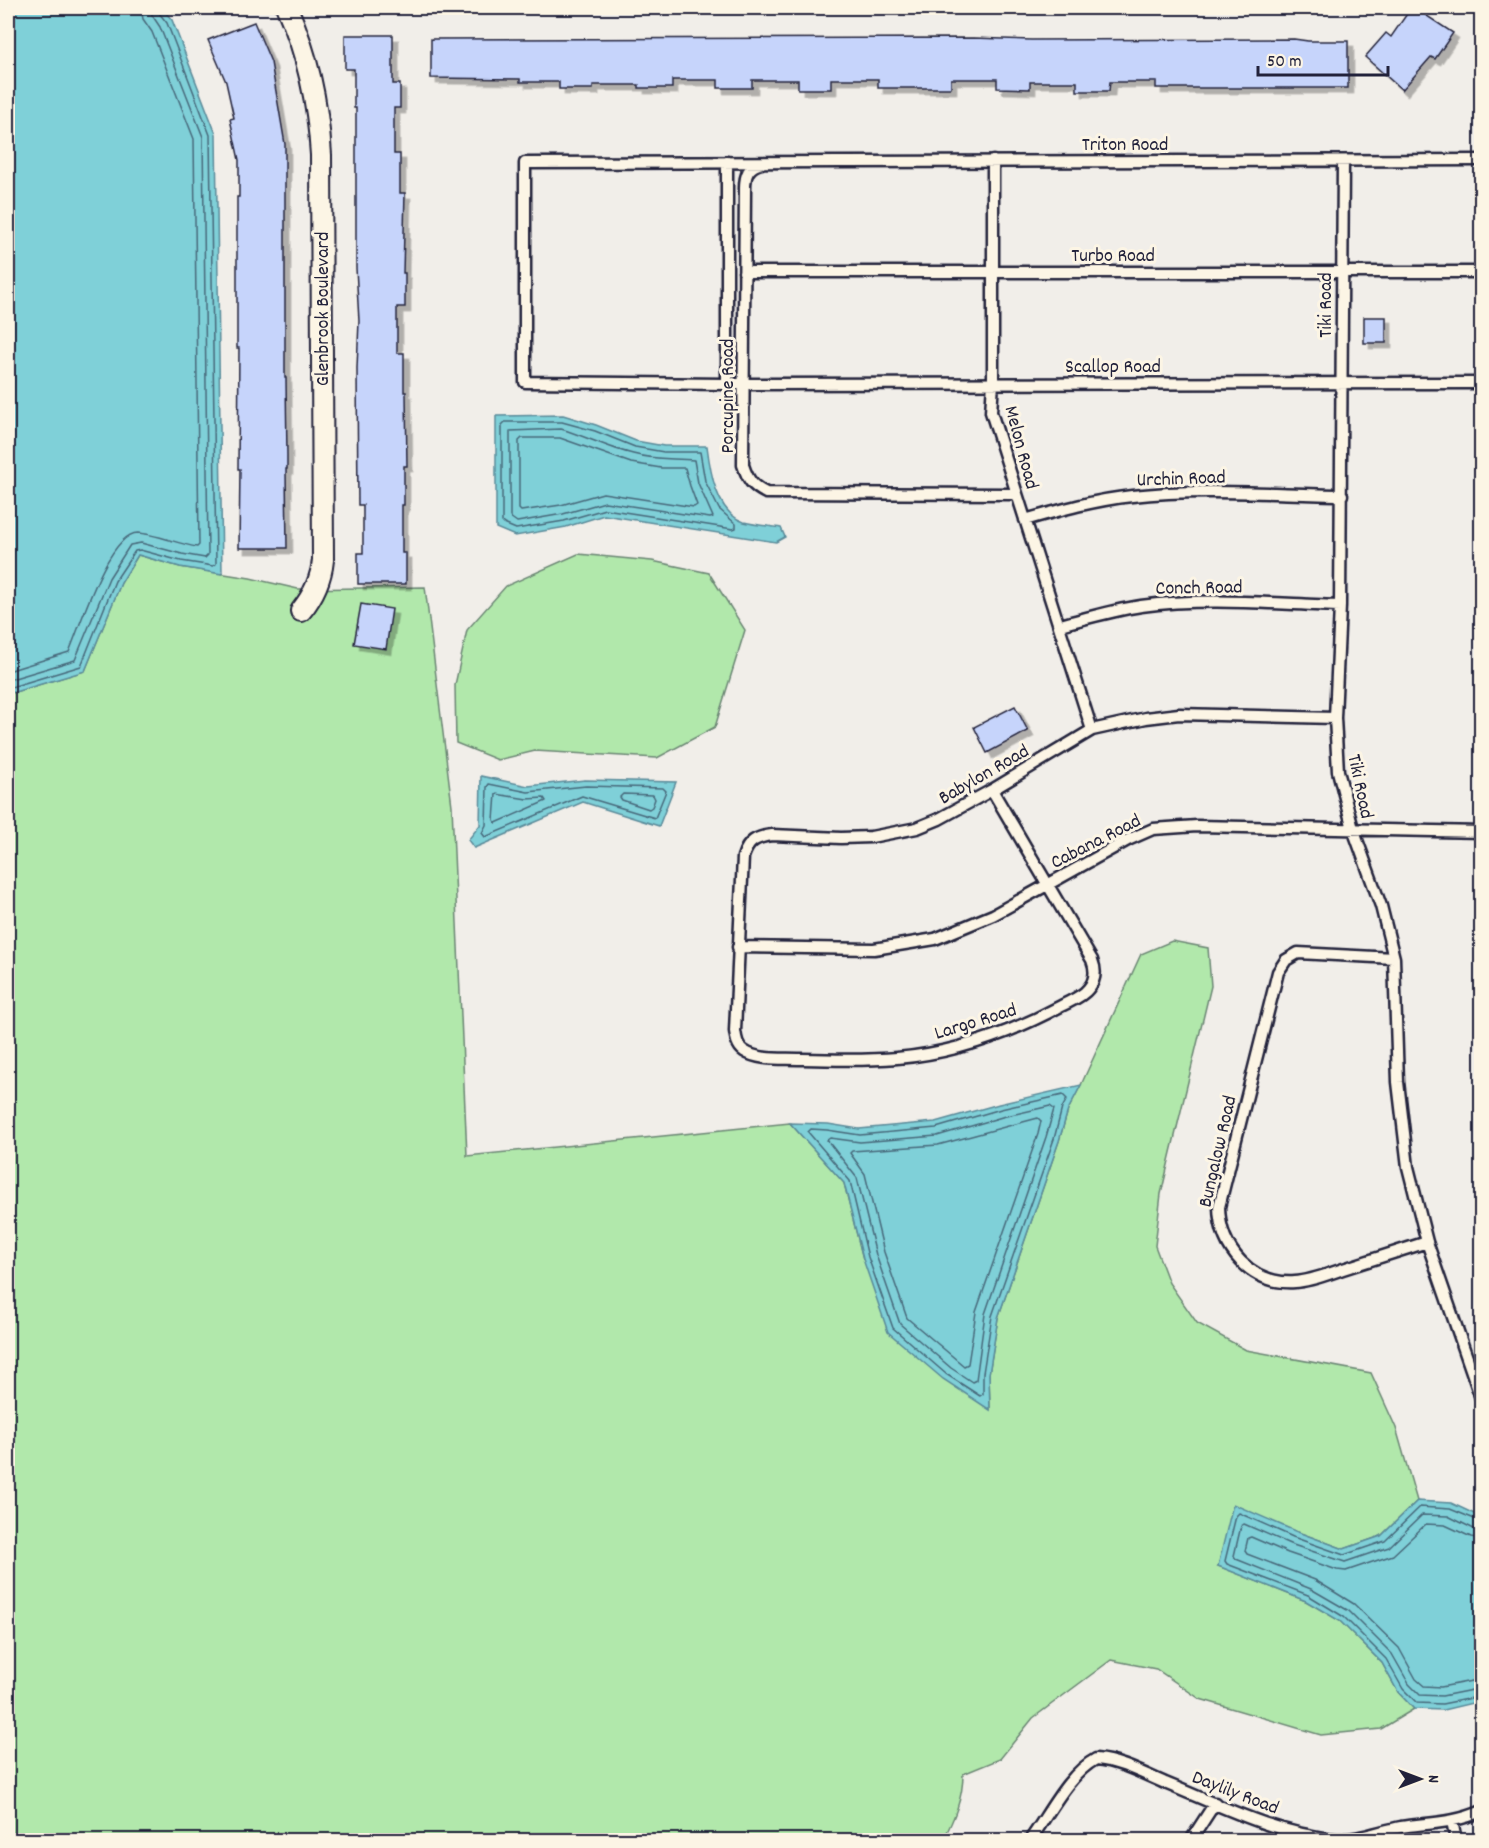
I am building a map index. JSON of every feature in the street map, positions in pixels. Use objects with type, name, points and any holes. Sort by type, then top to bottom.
[{"type":"street","name":"Glenbrook Boulevard","points":[[287,8],[305,54],[310,74],[321,155],[323,560],[318,582],[308,602],[301,610]]},
{"type":"lane","name":"Triton Road","points":[[727,162],[1482,160]]},
{"type":"lane","name":"Porcupine Road","points":[[769,161],[756,164],[749,169],[745,177],[743,465],[748,480],[756,488],[766,493],[1016,494]]},
{"type":"lane","name":"Melon Road","points":[[993,161],[994,272],[991,412],[1092,730]]},
{"type":"lane","name":"Tiki Road","points":[[1343,161],[1342,495],[1335,718],[1338,771],[1353,829],[1381,906],[1394,958],[1397,997],[1396,1049],[1401,1121],[1408,1167],[1427,1242],[1482,1401]]},
{"type":"lane","name":"Scallop Road","points":[[727,162],[525,163],[525,382],[1482,383]]},
{"type":"lane","points":[[727,162],[727,384]]},
{"type":"lane","name":"Turbo Road","points":[[744,272],[1482,272]]},
{"type":"lane","name":"Urchin Road","points":[[1025,520],[1078,505],[1172,492],[1342,495]]},
{"type":"lane","name":"Conch Road","points":[[1060,625],[1110,612],[1163,604],[1340,606]]},
{"type":"lane","name":"Babylon Road","points":[[738,947],[743,858],[746,847],[761,836],[871,837],[917,828],[939,819],[992,790],[1092,730],[1146,718],[1179,714],[1335,718]]},
{"type":"lane","name":"Largo Road","points":[[738,947],[736,1040],[741,1049],[751,1055],[761,1057],[858,1061],[938,1052],[993,1037],[1040,1018],[1084,994],[1094,979],[1095,968],[1092,960],[992,790]]},
{"type":"lane","name":"Cabana Road","points":[[738,947],[874,949],[926,941],[966,928],[993,915],[1128,840],[1153,829],[1197,826],[1482,832]]},
{"type":"lane","name":"Bungalow Road","points":[[1394,958],[1298,953],[1286,960],[1278,972],[1219,1208],[1219,1221],[1230,1249],[1241,1263],[1269,1279],[1285,1282],[1308,1280],[1427,1242]]},
{"type":"lane","name":"Daylily Road","points":[[1030,1840],[1075,1775],[1085,1765],[1096,1759],[1121,1764],[1287,1830],[1333,1839],[1351,1840],[1381,1831],[1452,1821],[1482,1811]]},
{"type":"lane","points":[[1191,1840],[1215,1803]]},
{"type":"lane","points":[[1452,1821],[1456,1840]]},
{"type":"green space","points":[[578,554],[652,561],[709,573],[745,630],[715,727],[657,758],[535,751],[498,760],[456,743],[455,685],[467,630],[506,586]]},
{"type":"green space","points":[[138,555],[180,567],[250,578],[298,589],[425,587],[452,806],[467,1156],[790,1123],[844,1183],[863,1259],[990,1409],[989,1374],[998,1318],[1068,1110],[1141,954],[1172,941],[1208,948],[1211,986],[1161,1194],[1155,1246],[1169,1283],[1197,1323],[1246,1350],[1371,1373],[1396,1428],[1417,1501],[1381,1536],[1344,1549],[1295,1531],[1218,1566],[1306,1601],[1340,1621],[1382,1663],[1398,1692],[1414,1709],[1381,1729],[1321,1735],[1200,1699],[1156,1669],[1111,1660],[1033,1718],[1000,1759],[963,1774],[957,1808],[943,1840],[8,1840],[8,694],[85,671],[121,583]]},
{"type":"water","points":[[8,8],[162,8],[172,20],[216,134],[222,574],[180,567],[138,555],[121,583],[85,671],[8,694]]},
{"type":"water","points":[[563,415],[636,441],[664,446],[707,446],[716,490],[727,510],[744,522],[781,528],[785,537],[776,542],[604,515],[566,527],[515,536],[496,528],[496,416]]},
{"type":"water","points":[[481,776],[528,786],[585,780],[676,782],[659,826],[583,802],[474,848],[468,840],[480,825]]},
{"type":"water","points":[[1081,1085],[1068,1110],[998,1318],[989,1374],[990,1410],[943,1379],[888,1332],[863,1259],[844,1183],[790,1123],[828,1124],[859,1129],[935,1122]]},
{"type":"water","points":[[1417,1501],[1451,1503],[1481,1517],[1481,1701],[1443,1710],[1414,1709],[1398,1692],[1382,1663],[1340,1621],[1306,1601],[1218,1566],[1233,1504],[1344,1549],[1381,1536]]},
{"type":"building","points":[[1411,8],[1415,8],[1453,33],[1435,59],[1431,57],[1402,90],[1365,57],[1386,33],[1391,37]]},
{"type":"building","points":[[254,22],[271,62],[285,144],[287,548],[239,548],[237,197],[239,197],[239,160],[230,119],[234,118],[226,82],[208,40]]},
{"type":"building","points":[[345,35],[393,35],[393,84],[400,84],[400,108],[394,108],[394,154],[400,154],[400,193],[405,193],[403,273],[405,273],[405,307],[397,307],[397,353],[404,353],[404,392],[406,392],[407,466],[404,466],[402,553],[406,553],[406,584],[358,584],[358,553],[363,553],[363,505],[358,505],[359,321],[356,268],[356,108],[354,108],[354,69],[345,69]]},
{"type":"building","points":[[974,38],[1348,41],[1348,88],[1156,88],[1156,82],[1110,82],[1109,91],[1077,91],[1077,82],[1030,82],[1030,89],[997,88],[997,79],[951,79],[951,88],[878,88],[878,79],[831,79],[831,89],[798,89],[798,80],[752,80],[752,88],[718,88],[718,80],[672,80],[672,88],[593,85],[593,89],[559,89],[559,82],[431,78],[431,39]]},
{"type":"building","points":[[1364,317],[1386,317],[1386,343],[1364,343]]},
{"type":"building","points":[[361,604],[392,609],[386,649],[354,644]]},
{"type":"building","points":[[1015,706],[1028,731],[987,753],[974,727]]}]
